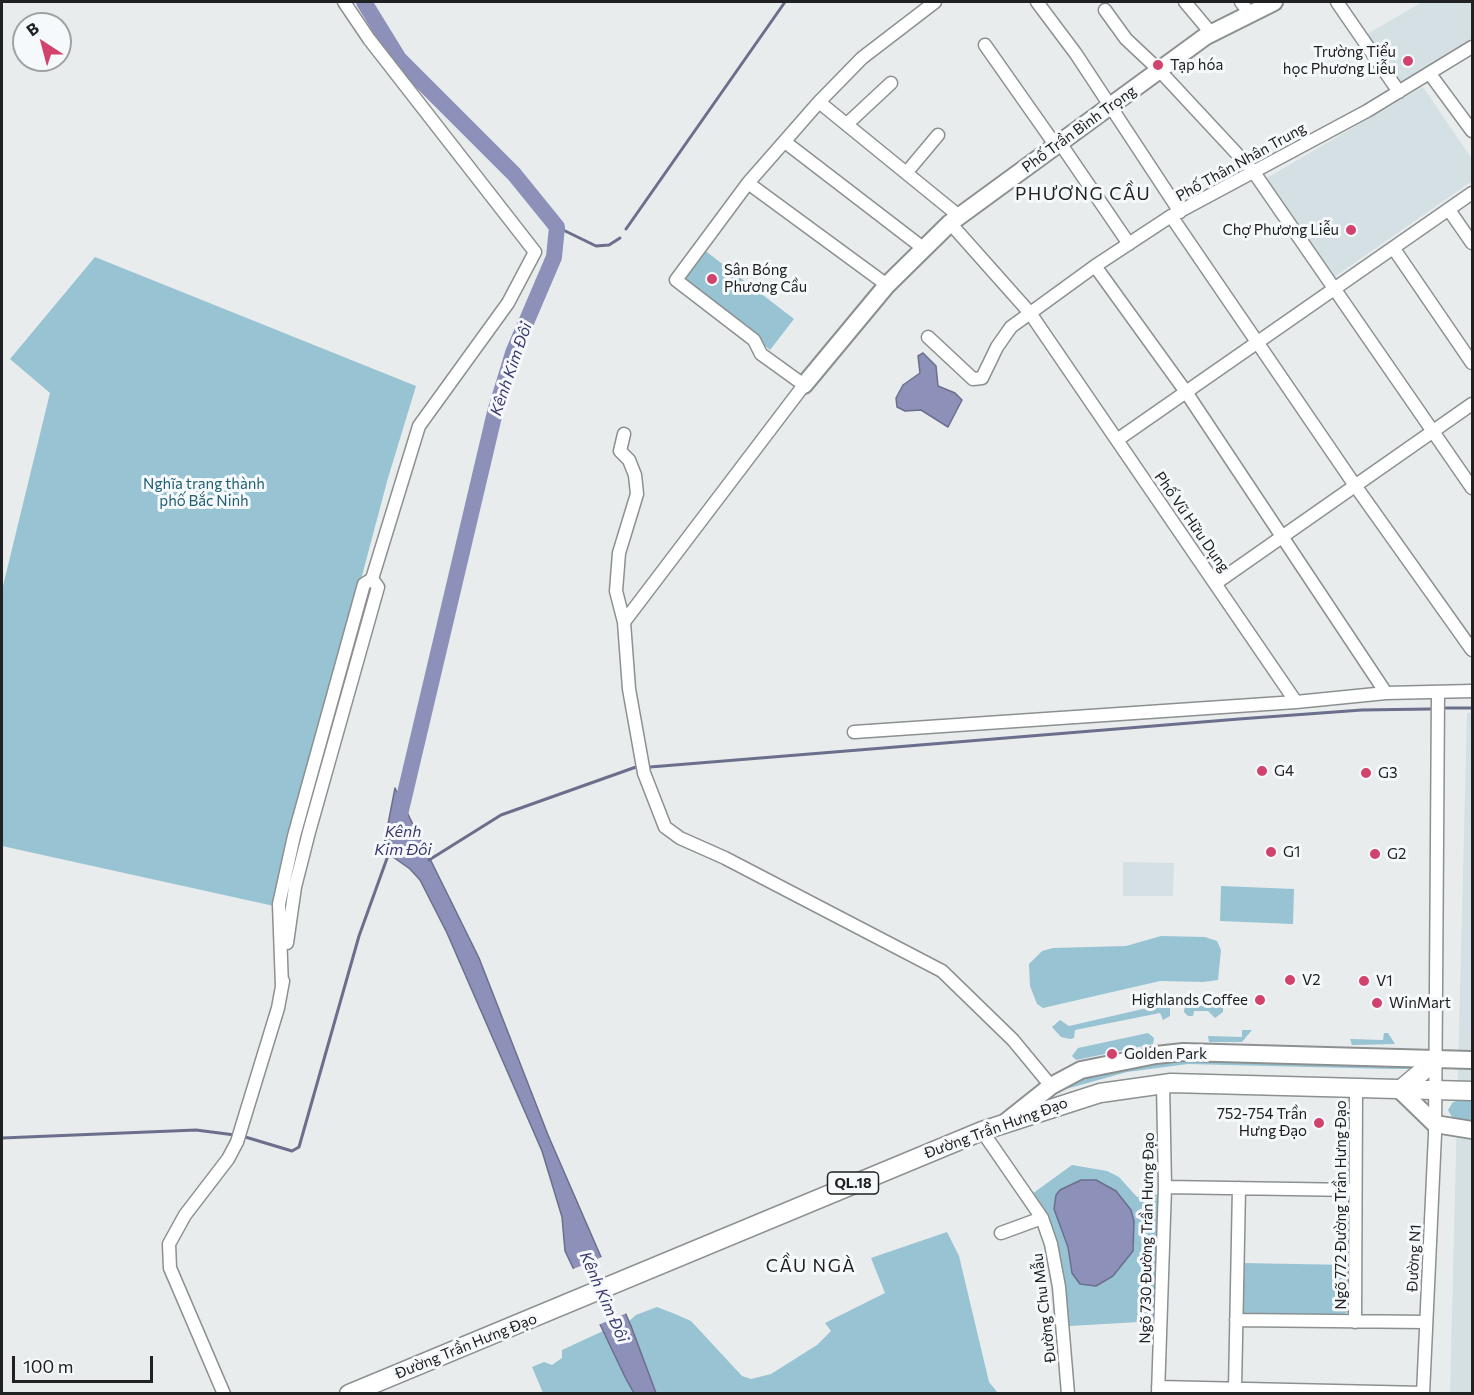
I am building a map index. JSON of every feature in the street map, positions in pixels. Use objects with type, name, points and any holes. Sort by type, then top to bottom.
[{"type":"highway","points":[[1400,1090],[1436,1060]]},
{"type":"highway","name":"Đường Trần Hưng Đạo","points":[[349,1394],[583,1299],[982,1131],[1007,1121],[1100,1093],[1163,1084],[1473,1091]]},
{"type":"main road","name":"Phố Trần Bình Trọng","points":[[804,385],[887,285],[955,219],[1246,8],[1274,2]]},
{"type":"main road","points":[[1007,1121],[1051,1086],[1081,1070],[1120,1060],[1179,1052],[1473,1060]]},
{"type":"main road","points":[[1400,1090],[1435,1124],[1473,1130]]},
{"type":"street","points":[[224,1394],[172,1274],[168,1251],[171,1239],[185,1215],[217,1176],[237,1142],[282,987],[279,904],[294,836],[364,584],[372,579],[419,426],[508,303],[534,252],[369,39],[344,2]]},
{"type":"street","points":[[624,622],[804,385],[761,354],[754,340],[676,280],[748,183],[819,102],[862,58],[935,2]]},
{"type":"street","points":[[1037,2],[1111,105],[1176,214],[1258,342],[1354,484],[1473,650]]},
{"type":"street","points":[[1185,2],[1211,33]]},
{"type":"street","points":[[1337,2],[1399,92]]},
{"type":"street","points":[[1105,10],[1126,39],[1159,70],[1252,171],[1473,488]]},
{"type":"street","points":[[986,45],[1129,244]]},
{"type":"street","name":"Phố Thân Nhân Trung","points":[[928,337],[973,378],[980,379],[986,374],[997,347],[1011,327],[1095,266],[1176,214],[1399,92],[1473,47]]},
{"type":"street","points":[[1430,74],[1473,131]]},
{"type":"street","points":[[847,124],[891,83]]},
{"type":"street","name":"Phố Vũ Hữu Dụng","points":[[819,102],[907,172],[955,219],[1030,314],[1296,702]]},
{"type":"street","points":[[907,172],[938,135]]},
{"type":"street","points":[[784,142],[923,248]]},
{"type":"street","points":[[748,183],[887,285]]},
{"type":"street","points":[[1117,441],[1473,193]]},
{"type":"street","points":[[1449,210],[1473,243]]},
{"type":"street","points":[[1394,249],[1473,363]]},
{"type":"street","points":[[1095,266],[1186,392],[1386,693]]},
{"type":"street","points":[[1216,583],[1354,484],[1473,404]]},
{"type":"street","points":[[624,434],[620,451],[629,460],[635,475],[638,494],[615,572],[616,591],[624,622],[629,689],[644,773],[665,827],[680,838],[725,858],[942,971],[1013,1040],[1051,1086]]},
{"type":"street","points":[[854,732],[1296,702],[1386,693],[1473,691]]},
{"type":"street","name":"Đường N1","points":[[1423,1393],[1436,1090],[1438,693]]},
{"type":"street","name":"Ngõ 730 Đường Trần Hưng Đạo","points":[[1158,1390],[1165,1186],[1163,1084]]},
{"type":"street","name":"Ngõ 772 Đường Trần Hưng Đạo","points":[[1355,1322],[1356,1089]]},
{"type":"street","name":"Đường Chu Mẫu","points":[[982,1131],[1042,1218],[1051,1244],[1057,1276],[1068,1394]]},
{"type":"street","points":[[1165,1186],[1355,1190]]},
{"type":"street","points":[[1235,1389],[1239,1188]]},
{"type":"street","points":[[1001,1233],[1042,1218]]},
{"type":"street","points":[[1236,1320],[1426,1322]]},
{"type":"street","points":[[1158,1390],[1235,1389],[1423,1393]]},
{"type":"shaded area","name":"Trường Tiểu học Phương Liễu","points":[[1422,2],[1472,2],[1472,38],[1398,85],[1364,36]]},
{"type":"shaded area","name":"Chợ Phương Liễu","points":[[1423,87],[1472,159],[1472,181],[1333,278],[1265,179]]},
{"type":"shaded area","points":[[1467,713],[1472,713],[1472,1393],[1450,1394]]},
{"type":"shaded area","points":[[1123,862],[1174,863],[1173,896],[1123,896]]},
{"type":"green space","points":[[699,246],[794,319],[770,350],[676,275]]},
{"type":"green space","name":"Nghĩa trang thành phố Bắc Ninh","points":[[95,257],[416,386],[388,478],[274,906],[2,846],[2,590],[50,393],[10,359]]},
{"type":"green space","points":[[1221,886],[1294,889],[1293,924],[1220,921]]},
{"type":"green space","points":[[1161,936],[1205,937],[1217,941],[1221,950],[1218,980],[1160,981],[1043,1008],[1037,1004],[1030,986],[1029,964],[1042,951],[1053,948],[1126,946]]},
{"type":"green space","points":[[1195,998],[1195,1006],[1210,1006],[1213,999],[1217,1000],[1223,1005],[1223,1012],[1215,1018],[1208,1011],[1194,1011],[1193,1016],[1188,1016],[1184,1012],[1185,1004]]},
{"type":"green space","points":[[1161,999],[1167,1000],[1170,1005],[1170,1016],[1163,1020],[1160,1013],[1075,1030],[1074,1038],[1070,1039],[1061,1037],[1052,1027],[1060,1020],[1069,1026],[1160,1005]]},
{"type":"green space","points":[[1242,1030],[1252,1030],[1242,1042],[1209,1042],[1208,1036],[1242,1037]]},
{"type":"green space","points":[[1148,1033],[1154,1038],[1153,1044],[1076,1060],[1072,1056],[1078,1048]]},
{"type":"green space","points":[[1384,1033],[1388,1033],[1395,1044],[1352,1045],[1350,1039],[1383,1040]]},
{"type":"green space","points":[[1166,1059],[1414,1065],[1410,1069],[1391,1069],[1188,1064],[1127,1072],[1066,1089],[1064,1087],[1082,1077]]},
{"type":"green space","points":[[1472,1097],[1472,1122],[1453,1119],[1448,1110],[1453,1102]]},
{"type":"green space","points":[[1072,1165],[1107,1171],[1119,1177],[1137,1197],[1162,1194],[1157,1321],[1069,1326],[1057,1258],[1032,1194]]},
{"type":"green space","points":[[947,1232],[959,1256],[989,1382],[998,1393],[656,1393],[629,1321],[636,1315],[657,1307],[675,1314],[691,1321],[742,1376],[751,1379],[771,1374],[817,1345],[831,1331],[825,1323],[885,1293],[871,1258]]},
{"type":"green space","points":[[1241,1263],[1350,1265],[1348,1311],[1342,1317],[1246,1314],[1240,1310]]},
{"type":"green space","points":[[603,1331],[634,1393],[543,1393],[532,1367],[544,1362],[552,1365],[562,1358],[562,1350]]},
{"type":"water","points":[[923,353],[936,366],[938,386],[955,393],[962,400],[948,427],[921,410],[905,411],[897,407],[896,398],[903,385],[920,373],[918,356]]},
{"type":"water","name":"Kênh Kim Đôi","points":[[395,788],[479,958],[548,1135],[631,1326],[656,1393],[634,1393],[626,1379],[565,1251],[562,1217],[542,1151],[447,933],[420,880],[410,869],[383,850]]},
{"type":"water","points":[[1081,1180],[1096,1180],[1116,1191],[1131,1210],[1134,1221],[1133,1251],[1113,1276],[1096,1286],[1080,1284],[1072,1273],[1068,1247],[1054,1209],[1056,1195],[1060,1190]]},
{"type":"pier","points":[[604,1256],[627,1313],[598,1325],[571,1270]]},
{"type":"waterway","name":"Kênh Kim Đôi","points":[[364,2],[399,59],[514,174],[557,227],[554,257],[513,353],[495,412],[398,823]]},
{"type":"waterway","points":[[626,229],[785,2]]},
{"type":"waterway","points":[[557,227],[596,246],[609,245],[620,238]]},
{"type":"waterway","points":[[1446,708],[1472,708]]},
{"type":"waterway","points":[[650,767],[1239,719],[1362,710],[1430,709]]},
{"type":"waterway","points":[[429,860],[501,815],[636,767]]},
{"type":"waterway","points":[[242,1136],[292,1151],[299,1147],[359,936],[390,850]]},
{"type":"waterway","points":[[2,1138],[196,1130],[235,1135]]},
{"type":"place","name":"Trường Tiểu học Phương Liễu","points":[[1408,61]]},
{"type":"place","name":"Tạp hóa","points":[[1158,65]]},
{"type":"place","name":"Chợ Phương Liễu","points":[[1351,230]]},
{"type":"place","name":"Sân Bóng Phương Cầu","points":[[712,279]]},
{"type":"place","name":"G4","points":[[1262,771]]},
{"type":"place","name":"G3","points":[[1366,773]]},
{"type":"place","name":"G1","points":[[1271,852]]},
{"type":"place","name":"G2","points":[[1375,854]]},
{"type":"place","name":"V2","points":[[1290,980]]},
{"type":"place","name":"V1","points":[[1364,981]]},
{"type":"place","name":"Highlands Coffee","points":[[1260,1000]]},
{"type":"place","name":"WinMart","points":[[1377,1003]]},
{"type":"place","name":"Golden Park","points":[[1112,1054]]},
{"type":"place","name":"752-754 Trần Hưng Đạo","points":[[1319,1123]]},
{"type":"district","name":"PHƯƠNG CẦU","points":[[1083,194]]},
{"type":"district","name":"CẦU NGÀ","points":[[811,1266]]}]
